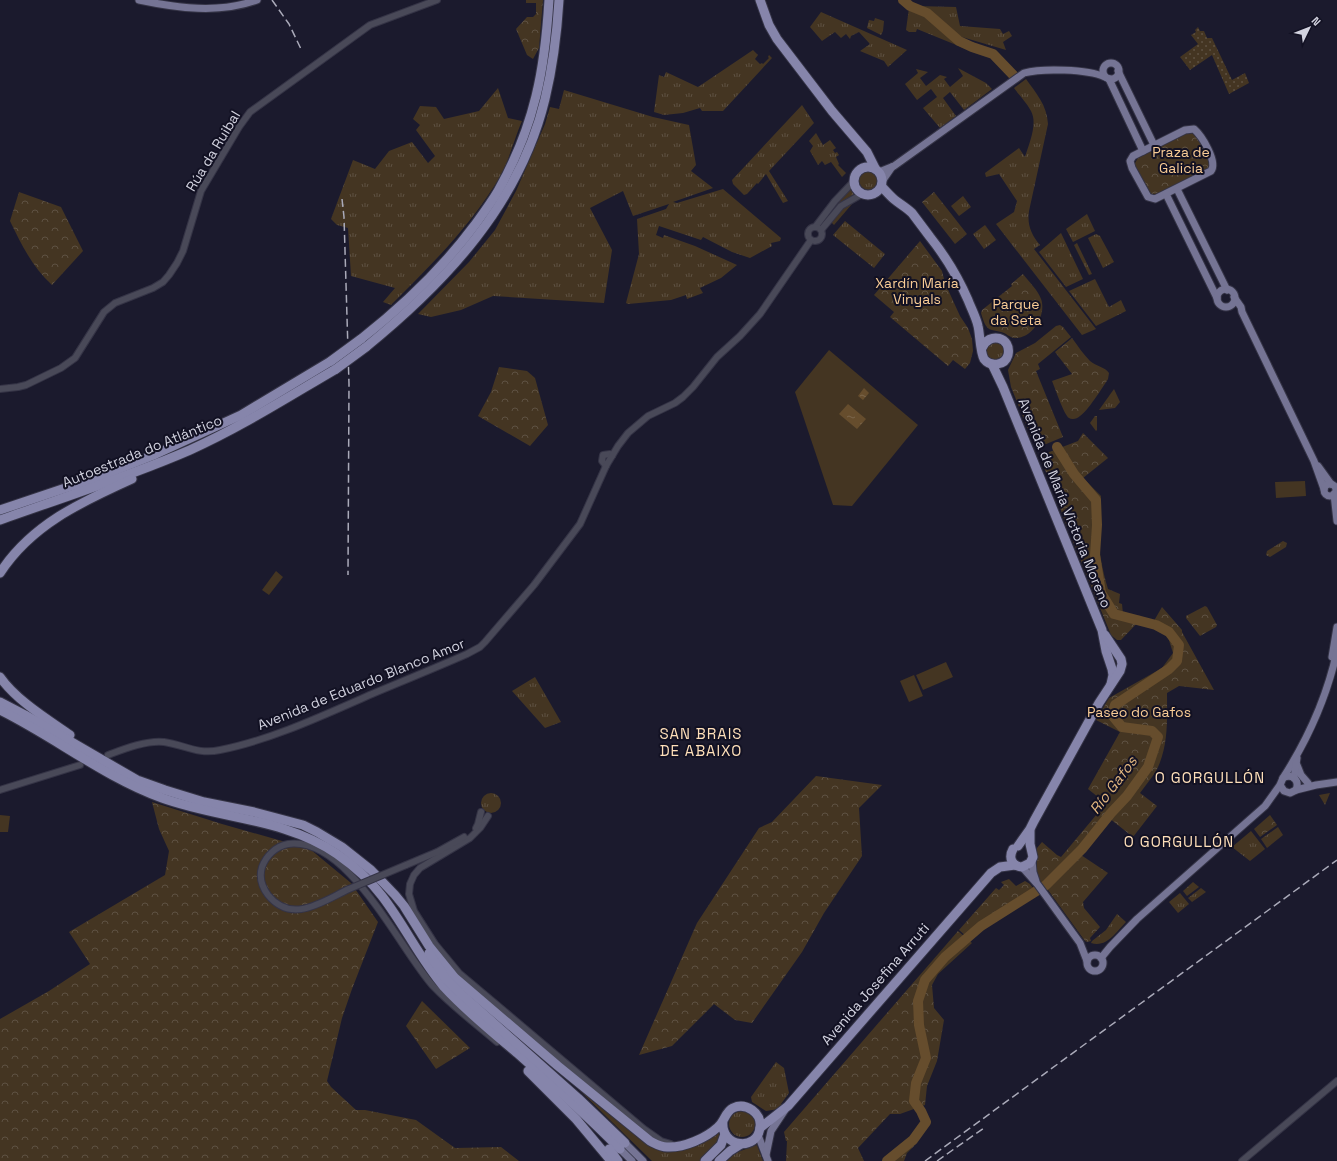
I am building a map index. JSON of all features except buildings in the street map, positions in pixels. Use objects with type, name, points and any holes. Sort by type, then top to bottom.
[{"type":"highway","name":"Autoestrada do Atlántico","points":[[408,305],[468,234],[498,192],[516,155],[536,96],[543,63],[549,0]]},
{"type":"highway","name":"Autoestrada do Atlántico","points":[[0,520],[104,484],[191,450],[245,424],[363,343],[448,272],[475,239],[505,198],[525,159],[545,100],[553,64],[559,0]]},
{"type":"highway","points":[[758,0],[777,39],[859,144],[867,152],[880,177],[895,200],[914,216],[950,264],[962,286],[978,326],[984,359],[992,364],[998,364],[1006,359],[1008,354],[1007,346],[1002,340],[985,333],[978,326]]},
{"type":"highway","points":[[859,144],[863,157],[862,168]]},
{"type":"highway","points":[[880,177],[871,167],[862,168],[856,174],[854,181],[856,189],[862,194],[895,200]]},
{"type":"highway","points":[[873,195],[877,194],[880,177]]},
{"type":"highway","points":[[982,348],[986,341],[993,337]]},
{"type":"highway","name":"Avenida de María Victoria Moreno","points":[[1003,387],[1003,372],[1006,359]]},
{"type":"highway","name":"Avenida de María Victoria Moreno","points":[[992,364],[1003,387],[1102,630],[1113,675],[1111,684],[1030,829]]},
{"type":"highway","name":"Autoestrada do Atlántico","points":[[0,509],[101,476],[156,454],[241,415],[333,365]]},
{"type":"highway","points":[[0,574],[24,544],[44,526],[60,515],[107,491],[175,461],[191,450]]},
{"type":"highway","points":[[0,677],[5,685],[18,697],[137,780],[204,802],[254,812],[303,825],[342,847],[381,880],[404,906],[429,946],[455,978],[650,1141],[663,1146],[672,1147],[683,1145],[712,1132],[723,1121],[728,1112],[738,1107],[748,1108],[757,1114],[777,1114]]},
{"type":"highway","points":[[0,702],[106,758]]},
{"type":"highway","points":[[0,710],[122,780],[162,798],[201,809],[283,828],[315,841],[337,854],[362,874],[382,896],[425,962],[445,988],[489,1029],[623,1146]]},
{"type":"highway","points":[[0,715],[71,750]]},
{"type":"highway","points":[[991,873],[992,868],[1015,847],[1030,829]]},
{"type":"highway","points":[[1015,847],[1010,856],[1011,859],[1018,866],[1028,865],[1032,856],[1030,829]]},
{"type":"highway","points":[[1015,847],[1026,846],[1032,856]]},
{"type":"highway","name":"Avenida Josefina Arruti","points":[[759,1132],[777,1114],[785,1109],[991,873],[1000,867],[1018,866]]},
{"type":"highway","points":[[381,880],[446,979],[578,1098],[623,1146]]},
{"type":"highway","points":[[489,1029],[497,1042],[522,1065],[582,1126],[611,1161]]},
{"type":"highway","points":[[719,1161],[741,1144],[751,1142],[759,1132],[760,1123],[757,1114]]},
{"type":"highway","points":[[723,1121],[725,1134],[732,1141],[741,1144]]},
{"type":"highway","points":[[582,1126],[591,1132],[618,1161]]},
{"type":"highway","points":[[706,1161],[721,1144],[725,1134]]},
{"type":"main road","points":[[139,0],[214,9],[231,7],[257,0]]},
{"type":"main road","points":[[1093,72],[1103,68],[1107,64],[1112,63],[1116,65],[1154,146]]},
{"type":"main road","points":[[1103,68],[1103,73],[1125,113],[1143,151]]},
{"type":"main road","points":[[880,177],[1024,73],[1041,70],[1093,72],[1107,78],[1116,77],[1118,71]]},
{"type":"main road","points":[[1125,113],[1131,112],[1136,108]]},
{"type":"main road","points":[[1194,129],[1199,134],[1213,161],[1214,168],[1211,171],[1155,200],[1148,198],[1132,168],[1130,161],[1133,156],[1154,146],[1185,130],[1194,129]]},
{"type":"main road","points":[[1177,189],[1227,290],[1232,292],[1241,307],[1242,312],[1314,461],[1325,492],[1331,495],[1337,521]]},
{"type":"main road","points":[[1166,194],[1217,298],[1217,302],[1220,305],[1225,307],[1234,307],[1242,312]]},
{"type":"main road","points":[[1217,298],[1219,292],[1227,290]]},
{"type":"main road","points":[[1229,307],[1234,303],[1234,297]]},
{"type":"main road","points":[[1314,461],[1336,489],[1331,495]]},
{"type":"main road","points":[[1324,489],[1326,485],[1331,484]]},
{"type":"main road","points":[[1334,665],[1332,657],[1337,627]]},
{"type":"main road","points":[[1270,801],[1298,754],[1323,702],[1337,652]]},
{"type":"main road","points":[[1296,790],[1298,785],[1295,779],[1298,754]]},
{"type":"main road","points":[[1296,764],[1301,775],[1312,784]]},
{"type":"main road","points":[[1282,782],[1290,776],[1312,784]]},
{"type":"main road","points":[[1282,782],[1282,790],[1286,792]]},
{"type":"main road","points":[[1087,961],[1090,956],[1097,956],[1110,946],[1147,910],[1270,801],[1286,792],[1292,792],[1312,784],[1337,782]]},
{"type":"main road","points":[[1032,856],[1033,872],[1038,885]]},
{"type":"main road","points":[[1018,866],[1038,885],[1080,943],[1089,968],[1096,970],[1100,969],[1102,966],[1097,956],[1080,943]]},
{"type":"main road","points":[[767,1158],[771,1131],[785,1109]]},
{"type":"main road","points":[[759,1132],[767,1158]]},
{"type":"main road","points":[[623,1146],[632,1161]]},
{"type":"main road","points":[[623,1146],[643,1161]]},
{"type":"street","name":"Rúa da Ruibal","points":[[0,389],[18,387],[61,368],[75,358],[104,312],[114,303],[153,288],[163,282],[177,263],[183,251],[201,191],[239,127],[250,112],[370,25],[437,0]]},
{"type":"street","points":[[816,226],[821,230],[822,235],[820,239],[815,241],[811,240],[807,235],[808,230],[811,227],[816,226],[835,201],[854,181]]},
{"type":"street","points":[[821,230],[841,206],[862,194]]},
{"type":"street","name":"Avenida de Eduardo Blanco Amor","points":[[106,758],[140,744],[163,742],[203,752],[221,750],[251,742],[316,719],[474,651],[485,642],[534,585],[580,524],[606,466],[602,461],[603,455],[610,454],[612,456],[624,437],[634,426],[648,416],[683,397],[693,387],[717,357],[740,336],[760,314],[811,240]]},
{"type":"street","points":[[0,790],[80,765]]},
{"type":"street","points":[[481,812],[478,824],[461,839],[437,852],[349,889],[306,909],[295,911],[285,909],[277,904],[263,889],[261,878],[262,867],[266,860],[274,850],[281,846],[295,844],[304,845],[323,852],[357,880],[373,900],[433,986],[497,1042]]},
{"type":"street","points":[[488,816],[470,838],[420,868],[414,875],[410,884],[409,894],[414,911],[448,959],[460,973],[488,998],[655,1137],[666,1143],[683,1145]]},
{"type":"street","points":[[1242,1161],[1337,1081]]},
{"type":"green space","points":[[526,0],[543,0],[539,48],[533,59],[527,55],[516,29],[527,17],[533,17],[536,14],[536,3],[526,3]]},
{"type":"green space","points":[[910,6],[927,13],[959,41],[972,47],[971,51],[917,29],[916,32],[909,32],[906,30]]},
{"type":"green space","points":[[916,6],[956,7],[960,26],[1000,29],[1003,34],[1009,31],[1012,36],[1003,42],[1006,50],[962,37],[951,30],[931,11]]},
{"type":"green space","points":[[821,12],[907,50],[888,67],[884,61],[860,51],[870,44],[859,32],[851,36],[850,39],[846,34],[841,38],[835,32],[822,41],[810,27]]},
{"type":"green space","points":[[875,18],[884,21],[881,35],[867,28],[869,20],[874,21]]},
{"type":"green space","points":[[1198,27],[1200,31],[1204,31],[1207,38],[1212,38],[1232,80],[1245,73],[1249,83],[1229,94],[1212,55],[1190,70],[1180,57],[1198,44],[1191,35],[1196,32],[1195,30]]},
{"type":"green space","points":[[753,50],[758,55],[755,59],[760,64],[763,64],[769,58],[769,55],[772,58],[723,111],[702,111],[700,108],[683,113],[664,115],[654,112],[659,75],[664,77],[666,72],[698,87]]},
{"type":"green space","points":[[958,68],[986,83],[992,89],[964,110],[950,92],[943,98],[956,116],[940,128],[923,108],[937,97],[931,89],[917,100],[905,84],[918,73],[916,69],[928,72],[920,78],[926,86],[940,75],[947,77],[944,79],[950,87],[963,76]]},
{"type":"green space","points":[[1026,79],[1037,94],[1046,111],[1048,124],[1029,211],[1030,229],[1040,245],[1034,249],[1096,329],[1082,335],[996,224],[1014,212],[1017,201],[999,174],[986,177],[985,173],[1019,148],[1025,157],[1034,122],[1031,111],[1014,88]]},
{"type":"green space","points":[[498,88],[508,118],[522,121],[501,175],[477,211],[450,244],[391,305],[383,302],[395,288],[351,276],[348,228],[337,225],[331,219],[353,160],[375,169],[389,151],[412,142],[428,163],[435,156],[416,130],[420,125],[413,119],[420,106],[436,107],[444,119],[479,111]]},
{"type":"green space","points":[[564,90],[653,117],[689,125],[696,165],[691,171],[713,188],[673,202],[677,203],[723,189],[781,238],[780,241],[771,243],[772,246],[750,258],[732,252],[703,237],[701,240],[659,226],[656,235],[663,238],[664,235],[695,246],[737,265],[721,278],[700,288],[703,293],[687,299],[686,295],[671,300],[628,304],[626,303],[639,254],[637,219],[666,209],[669,204],[633,216],[623,191],[590,208],[612,250],[604,303],[493,296],[461,310],[431,317],[418,314],[469,262],[495,230],[516,191],[545,124],[550,107],[559,109]]},
{"type":"green space","points":[[802,105],[814,123],[769,171],[788,201],[783,203],[766,174],[758,184],[757,183],[747,194],[744,195],[733,184],[732,180]]},
{"type":"green space","name":"Praza de Galicia","points":[[1188,132],[1196,133],[1210,162],[1210,168],[1155,196],[1150,194],[1135,166],[1138,158]]},
{"type":"green space","points":[[816,133],[823,145],[830,140],[836,148],[833,150],[839,155],[836,157],[839,164],[838,165],[846,173],[842,177],[831,162],[825,165],[822,161],[818,165],[810,151],[813,146],[809,141]]},
{"type":"green space","points":[[869,170],[876,173],[879,180],[876,187],[869,190],[862,187],[859,180],[862,173]]},
{"type":"green space","points":[[851,187],[857,195],[836,206]]},
{"type":"green space","points":[[19,192],[61,207],[83,251],[52,285],[33,263],[10,221]]},
{"type":"green space","points":[[934,192],[967,234],[955,244],[922,202]]},
{"type":"green space","points":[[963,196],[971,207],[959,216],[951,206]]},
{"type":"green space","points":[[849,204],[852,204],[834,225],[831,222],[843,208]]},
{"type":"green space","points":[[1087,214],[1095,231],[1073,242],[1066,229]]},
{"type":"green space","points":[[845,221],[885,254],[874,268],[833,235]]},
{"type":"green space","points":[[985,225],[996,240],[984,249],[973,234]]},
{"type":"green space","points":[[1061,233],[1083,279],[1066,287],[1039,252]]},
{"type":"green space","points":[[1096,234],[1100,236],[1114,262],[1103,268],[1088,238]]},
{"type":"green space","name":"Xardín María Vinyals","points":[[920,241],[942,271],[945,283],[972,339],[973,351],[970,363],[965,369],[953,360],[948,366],[890,317],[894,312],[874,295]]},
{"type":"green space","points":[[1077,243],[1092,274],[1089,275],[1074,245]]},
{"type":"green space","name":"Parque da Seta","points":[[1023,274],[1040,296],[1042,312],[1037,325],[1027,335],[1015,338],[988,328],[981,313],[982,310],[1012,286],[1011,284]]},
{"type":"green space","points":[[1095,279],[1109,307],[1121,300],[1126,311],[1096,326],[1069,291]]},
{"type":"green space","points":[[1060,325],[1071,337],[1038,364],[1040,369],[1036,371],[1063,437],[1039,447],[1032,439],[1011,387],[1008,370],[1016,353],[1035,343],[1056,326]]},
{"type":"green space","points":[[1072,338],[1090,361],[1105,369],[1109,373],[1108,379],[1091,405],[1083,414],[1073,419],[1067,416],[1052,381],[1072,374],[1055,352]]},
{"type":"green space","points":[[995,341],[1002,344],[1005,351],[1002,358],[995,361],[988,358],[985,351],[988,344]]},
{"type":"green space","points":[[829,350],[918,425],[852,506],[833,505],[795,392]]},
{"type":"green space","points":[[499,367],[527,371],[535,378],[548,425],[530,446],[478,416],[491,392]]},
{"type":"green space","points":[[1114,389],[1120,402],[1115,408],[1099,410]]},
{"type":"green space","points":[[1095,416],[1097,416],[1096,431],[1090,423]]},
{"type":"green space","points":[[1083,433],[1108,458],[1083,478],[1101,496],[1099,544],[1102,566],[1108,589],[1120,594],[1119,603],[1122,604],[1123,614],[1141,616],[1140,620],[1121,640],[1117,640],[1111,635],[1072,539],[1079,535],[1074,524],[1067,527],[1059,505],[1064,503],[1058,488],[1053,490],[1042,462],[1041,456],[1078,441]]},
{"type":"green space","points":[[1305,481],[1306,496],[1276,498],[1275,482]]},
{"type":"green space","points":[[1283,541],[1287,543],[1286,547],[1270,557],[1266,555],[1267,551]]},
{"type":"green space","points":[[276,571],[283,577],[269,595],[262,590]]},
{"type":"green space","points":[[1205,606],[1217,625],[1200,636],[1186,616]]},
{"type":"green space","name":"Paseo do Gafos","points":[[1162,607],[1182,630],[1214,690],[1179,686],[1167,693],[1166,734],[1163,754],[1155,773],[1140,793],[1157,806],[1133,837],[1109,818],[1081,855],[1108,873],[1083,902],[1084,908],[1100,927],[1090,938],[1091,941],[1087,942],[1048,890],[1039,881],[1037,872],[1037,848],[1042,842],[1061,857],[1102,808],[1100,806],[1103,801],[1088,789],[1120,732],[1096,720],[1109,698],[1162,668],[1173,653],[1168,637],[1151,626]]},
{"type":"green space","points":[[946,662],[953,677],[923,690],[916,675]]},
{"type":"green space","points":[[914,675],[923,696],[909,702],[900,681]]},
{"type":"green space","points":[[535,677],[561,722],[545,728],[512,691]]},
{"type":"green space","points":[[816,776],[882,785],[859,808],[862,856],[824,913],[802,952],[752,1023],[735,1020],[714,1004],[672,1046],[639,1055],[697,923],[759,828],[772,822]]},
{"type":"green space","points":[[491,793],[498,796],[501,803],[498,810],[491,813],[484,810],[481,803],[484,796]]},
{"type":"green space","points":[[1330,793],[1325,805],[1319,795]]},
{"type":"green space","points":[[152,802],[310,849],[351,883],[378,922],[342,1018],[327,1081],[331,1087],[356,1110],[365,1110],[416,1120],[455,1148],[501,1147],[519,1161],[0,1161],[0,1019],[49,991],[90,964],[69,932],[165,875],[169,851],[159,829]]},
{"type":"green space","points":[[0,815],[10,816],[8,832],[0,832]]},
{"type":"green space","points":[[1270,815],[1277,825],[1260,837],[1254,829]]},
{"type":"green space","points":[[1278,827],[1283,835],[1267,848],[1261,839]]},
{"type":"green space","points":[[1251,831],[1265,849],[1250,861],[1232,847]]},
{"type":"green space","points":[[1009,879],[1016,886],[1025,881],[1034,889],[982,922],[967,937],[959,930],[996,888],[999,890],[1004,885],[1001,882]]},
{"type":"green space","points":[[1193,882],[1199,887],[1187,896],[1183,891]]},
{"type":"green space","points":[[1201,888],[1206,892],[1192,902],[1188,898]]},
{"type":"green space","points":[[1180,893],[1189,904],[1178,913],[1169,902]]},
{"type":"green space","points":[[1117,914],[1126,922],[1111,938],[1106,941],[1097,944],[1091,943],[1106,930]]},
{"type":"green space","points":[[958,931],[972,943],[938,974],[932,985],[934,1008],[944,1020],[937,1061],[927,1086],[925,1105],[900,1114],[890,1114],[858,1148],[864,1161],[786,1161],[787,1141],[784,1132]]},
{"type":"green space","points":[[422,1001],[470,1048],[436,1069],[406,1026]]},
{"type":"green space","points":[[776,1062],[784,1068],[789,1093],[781,1104],[783,1105],[779,1109],[766,1111],[752,1102],[751,1097]]},
{"type":"green space","points":[[573,1083],[645,1142],[693,1146],[719,1133],[718,1141],[701,1161],[652,1161]]},
{"type":"green space","points":[[742,1111],[752,1114],[755,1124],[752,1134],[742,1137],[732,1134],[729,1124],[732,1114]]},
{"type":"green space","points":[[757,1145],[763,1161],[727,1161],[735,1153]]},
{"type":"green space","points":[[904,1145],[914,1146],[907,1153],[904,1161],[884,1161],[899,1148]]},
{"type":"water","points":[[864,388],[869,393],[863,400],[858,396]]},
{"type":"water","points":[[848,404],[866,419],[857,429],[839,414]]},
{"type":"waterway","name":"Río Gafos","points":[[903,0],[910,6],[927,13],[959,41],[993,54],[1016,78]]},
{"type":"waterway","name":"Río Gafos","points":[[887,1161],[913,1140],[926,1122],[914,1101],[916,1083],[926,1058],[919,1025],[918,1001],[925,980],[945,957],[981,926],[1046,885],[1082,849],[1127,796],[1148,767],[1158,737],[1152,731],[1122,727],[1112,715],[1115,705],[1169,669],[1177,661],[1179,645],[1169,632],[1156,625],[1114,614],[1101,593],[1095,555],[1097,525],[1096,500],[1074,474],[1057,447]]},
{"type":"railway","points":[[272,0],[289,24],[301,49]]},
{"type":"railway","points":[[342,199],[344,217],[349,384],[348,575]]},
{"type":"railway","points":[[925,1161],[1337,860]]},
{"type":"railway","points":[[937,1161],[984,1128]]},
{"type":"district","name":"SAN BRAIS DE ABAIXO","points":[[701,742]]},
{"type":"district","name":"O GORGULLÓN","points":[[1210,777]]},
{"type":"district","name":"O GORGULLÓN","points":[[1179,841]]}]
